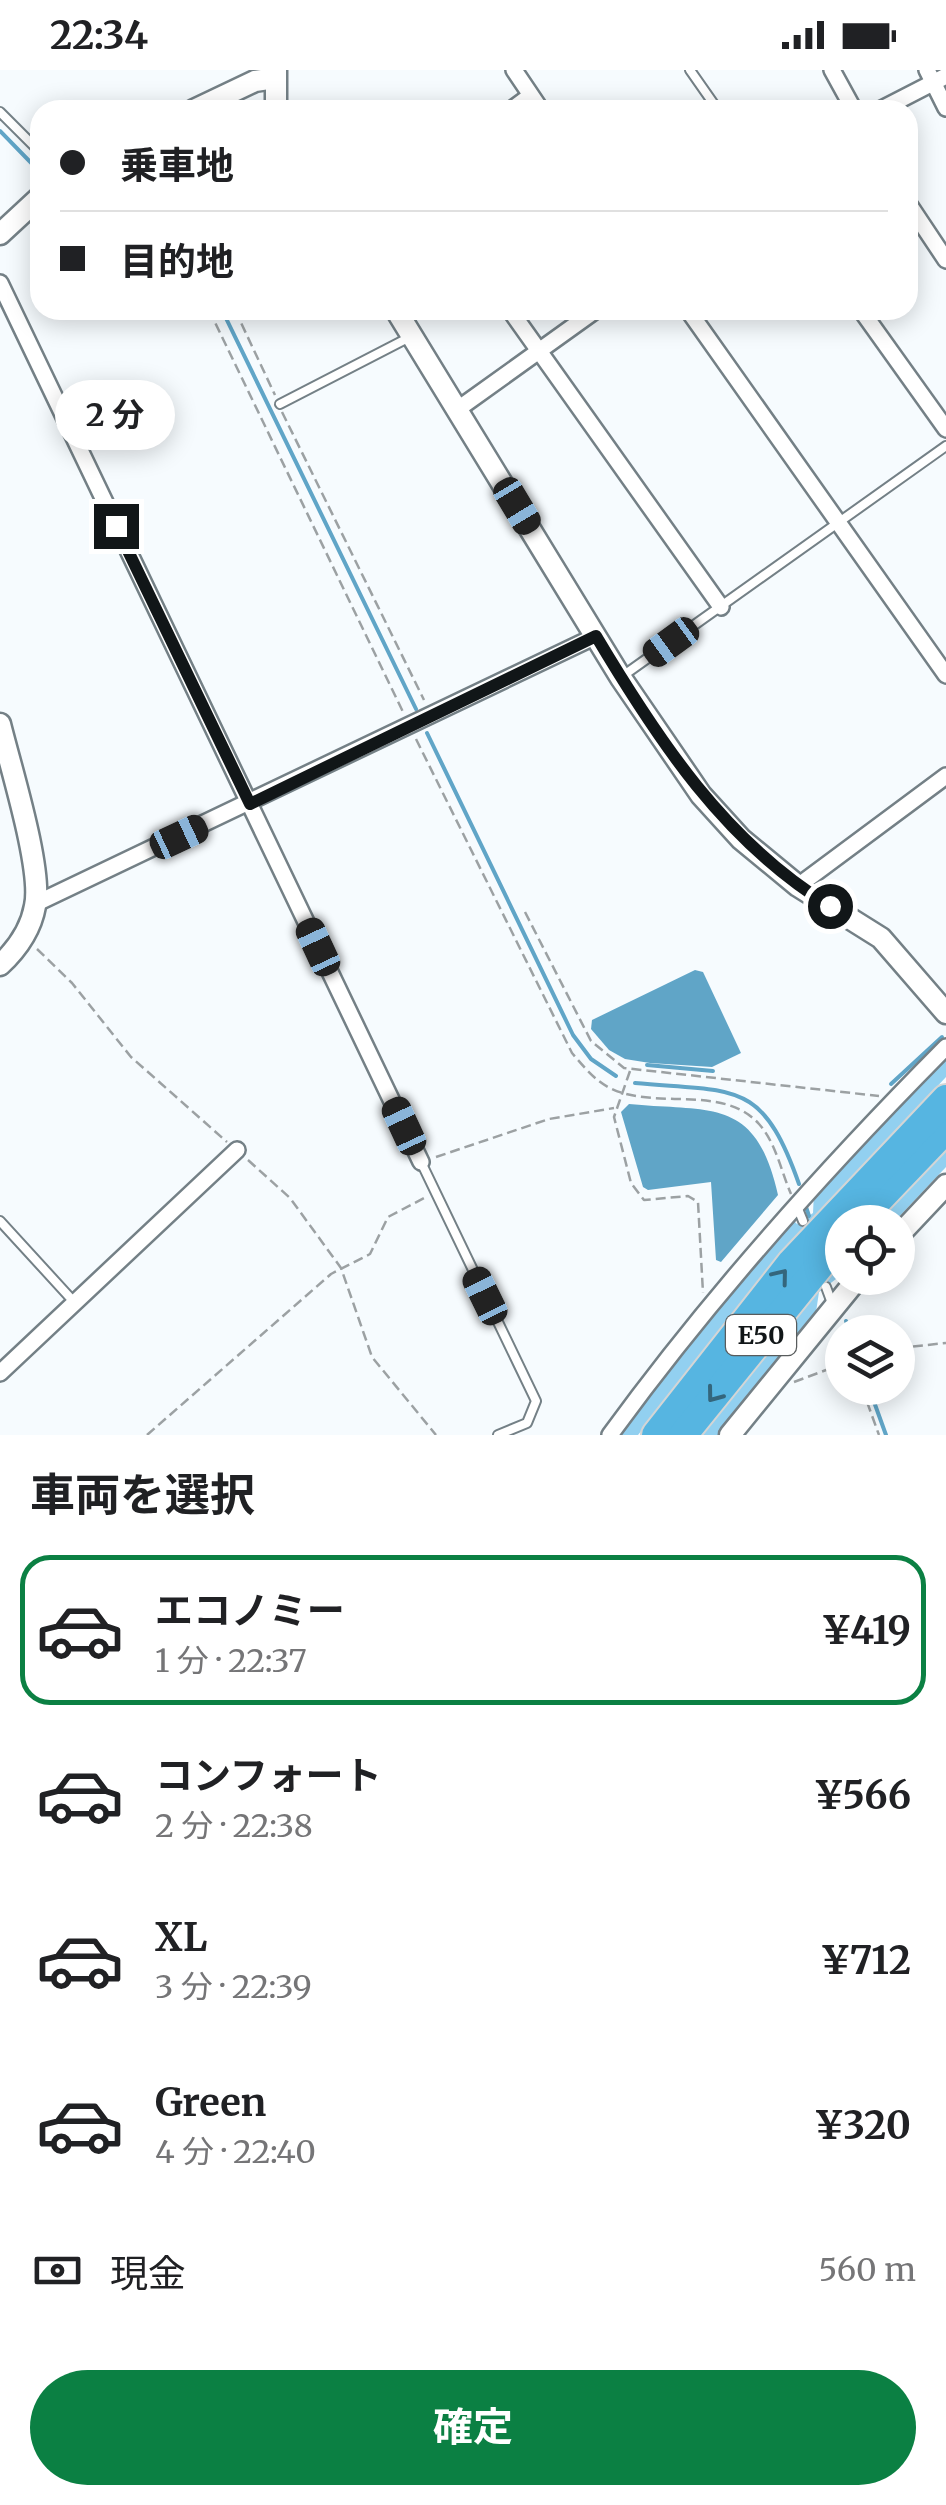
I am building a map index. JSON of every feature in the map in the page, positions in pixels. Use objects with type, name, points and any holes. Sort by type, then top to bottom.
[{"type":"highway","name":"E50","points":[[656,1435],[792,1262],[946,1099]]},
{"type":"highway","points":[[873,1205],[946,1128]]},
{"type":"highway","name":"E50","points":[[683,1435],[825,1259]]},
{"type":"street","points":[[514,70],[533,100]]},
{"type":"street","points":[[832,70],[848,100]]},
{"type":"street","points":[[215,100],[275,74],[276,100]]},
{"type":"street","points":[[896,100],[935,76],[946,108]]},
{"type":"street","points":[[0,234],[30,206]]},
{"type":"street","points":[[918,218],[946,260]]},
{"type":"street","points":[[0,283],[421,1162]]},
{"type":"street","points":[[402,320],[621,678],[701,795],[741,839],[798,886],[881,938],[946,1013]]},
{"type":"street","points":[[517,320],[721,606]]},
{"type":"street","points":[[458,409],[582,320]]},
{"type":"street","points":[[695,320],[946,675]]},
{"type":"street","points":[[868,320],[946,429]]},
{"type":"street","points":[[36,904],[596,636]]},
{"type":"street","points":[[0,724],[32,860],[36,904],[24,935],[0,965]]},
{"type":"street","points":[[798,886],[946,776]]},
{"type":"street","points":[[610,1435],[705,1309],[796,1204],[946,1047]]},
{"type":"street","points":[[0,1373],[237,1150]]},
{"type":"street","points":[[915,1218],[946,1186]]},
{"type":"street","points":[[730,1435],[776,1377],[832,1295]]},
{"type":"lane","points":[[690,70],[711,100]]},
{"type":"lane","points":[[0,112],[30,142]]},
{"type":"lane","points":[[280,404],[412,336]]},
{"type":"lane","points":[[621,678],[946,446]]},
{"type":"lane","points":[[421,1162],[536,1401],[526,1423],[498,1435]]},
{"type":"lane","points":[[796,1204],[803,1221]]},
{"type":"lane","points":[[0,1222],[75,1302]]},
{"type":"path","points":[[214,320],[564,1040],[591,1075],[620,1092],[716,1103],[744,1112],[765,1132],[796,1204]]},
{"type":"path","points":[[240,320],[431,716]]},
{"type":"path","points":[[525,912],[591,1041],[630,1070],[896,1098]]},
{"type":"path","points":[[24,935],[72,983],[131,1057],[290,1198],[341,1268],[372,1357],[436,1435]]},
{"type":"path","points":[[630,1070],[614,1108],[631,1183],[639,1198],[688,1196],[698,1202],[705,1309]]},
{"type":"path","points":[[421,1162],[558,1116],[590,1115],[614,1108]]},
{"type":"path","points":[[148,1435],[227,1361],[341,1268],[370,1254],[388,1217],[435,1192]]},
{"type":"path","points":[[915,1346],[946,1343]]},
{"type":"path","points":[[776,1377],[788,1384],[825,1370]]},
{"type":"path","points":[[868,1405],[879,1435]]},
{"type":"shaded area","points":[[695,970],[703,972],[741,1053],[712,1067],[625,1059],[609,1050],[591,1029],[592,1020]]},
{"type":"shaded area","points":[[946,1054],[946,1077],[785,1249],[638,1435],[617,1435],[695,1331],[793,1220],[797,1224],[813,1213],[814,1192]]},
{"type":"shaded area","points":[[629,1104],[707,1110],[743,1125],[757,1141],[769,1163],[778,1195],[721,1262],[716,1260],[711,1182],[648,1190],[643,1187],[621,1112]]},
{"type":"shaded area","points":[[946,1148],[946,1167],[910,1205],[891,1205]]},
{"type":"shaded area","points":[[825,1279],[816,1312],[719,1435],[700,1435]]},
{"type":"waterway","points":[[0,131],[30,162]]},
{"type":"waterway","points":[[227,320],[416,709]]},
{"type":"waterway","points":[[427,733],[573,1035],[591,1059],[616,1076]]},
{"type":"waterway","points":[[891,1084],[942,1037]]},
{"type":"waterway","points":[[647,1065],[713,1071]]},
{"type":"waterway","points":[[635,1083],[722,1091],[741,1098],[772,1125],[799,1184]]},
{"type":"waterway","points":[[805,1204],[809,1216]]},
{"type":"waterway","points":[[875,1405],[886,1435]]},
{"type":"route","points":[[116,526],[250,804],[596,636],[701,795],[741,839],[798,886],[830,906]]}]
